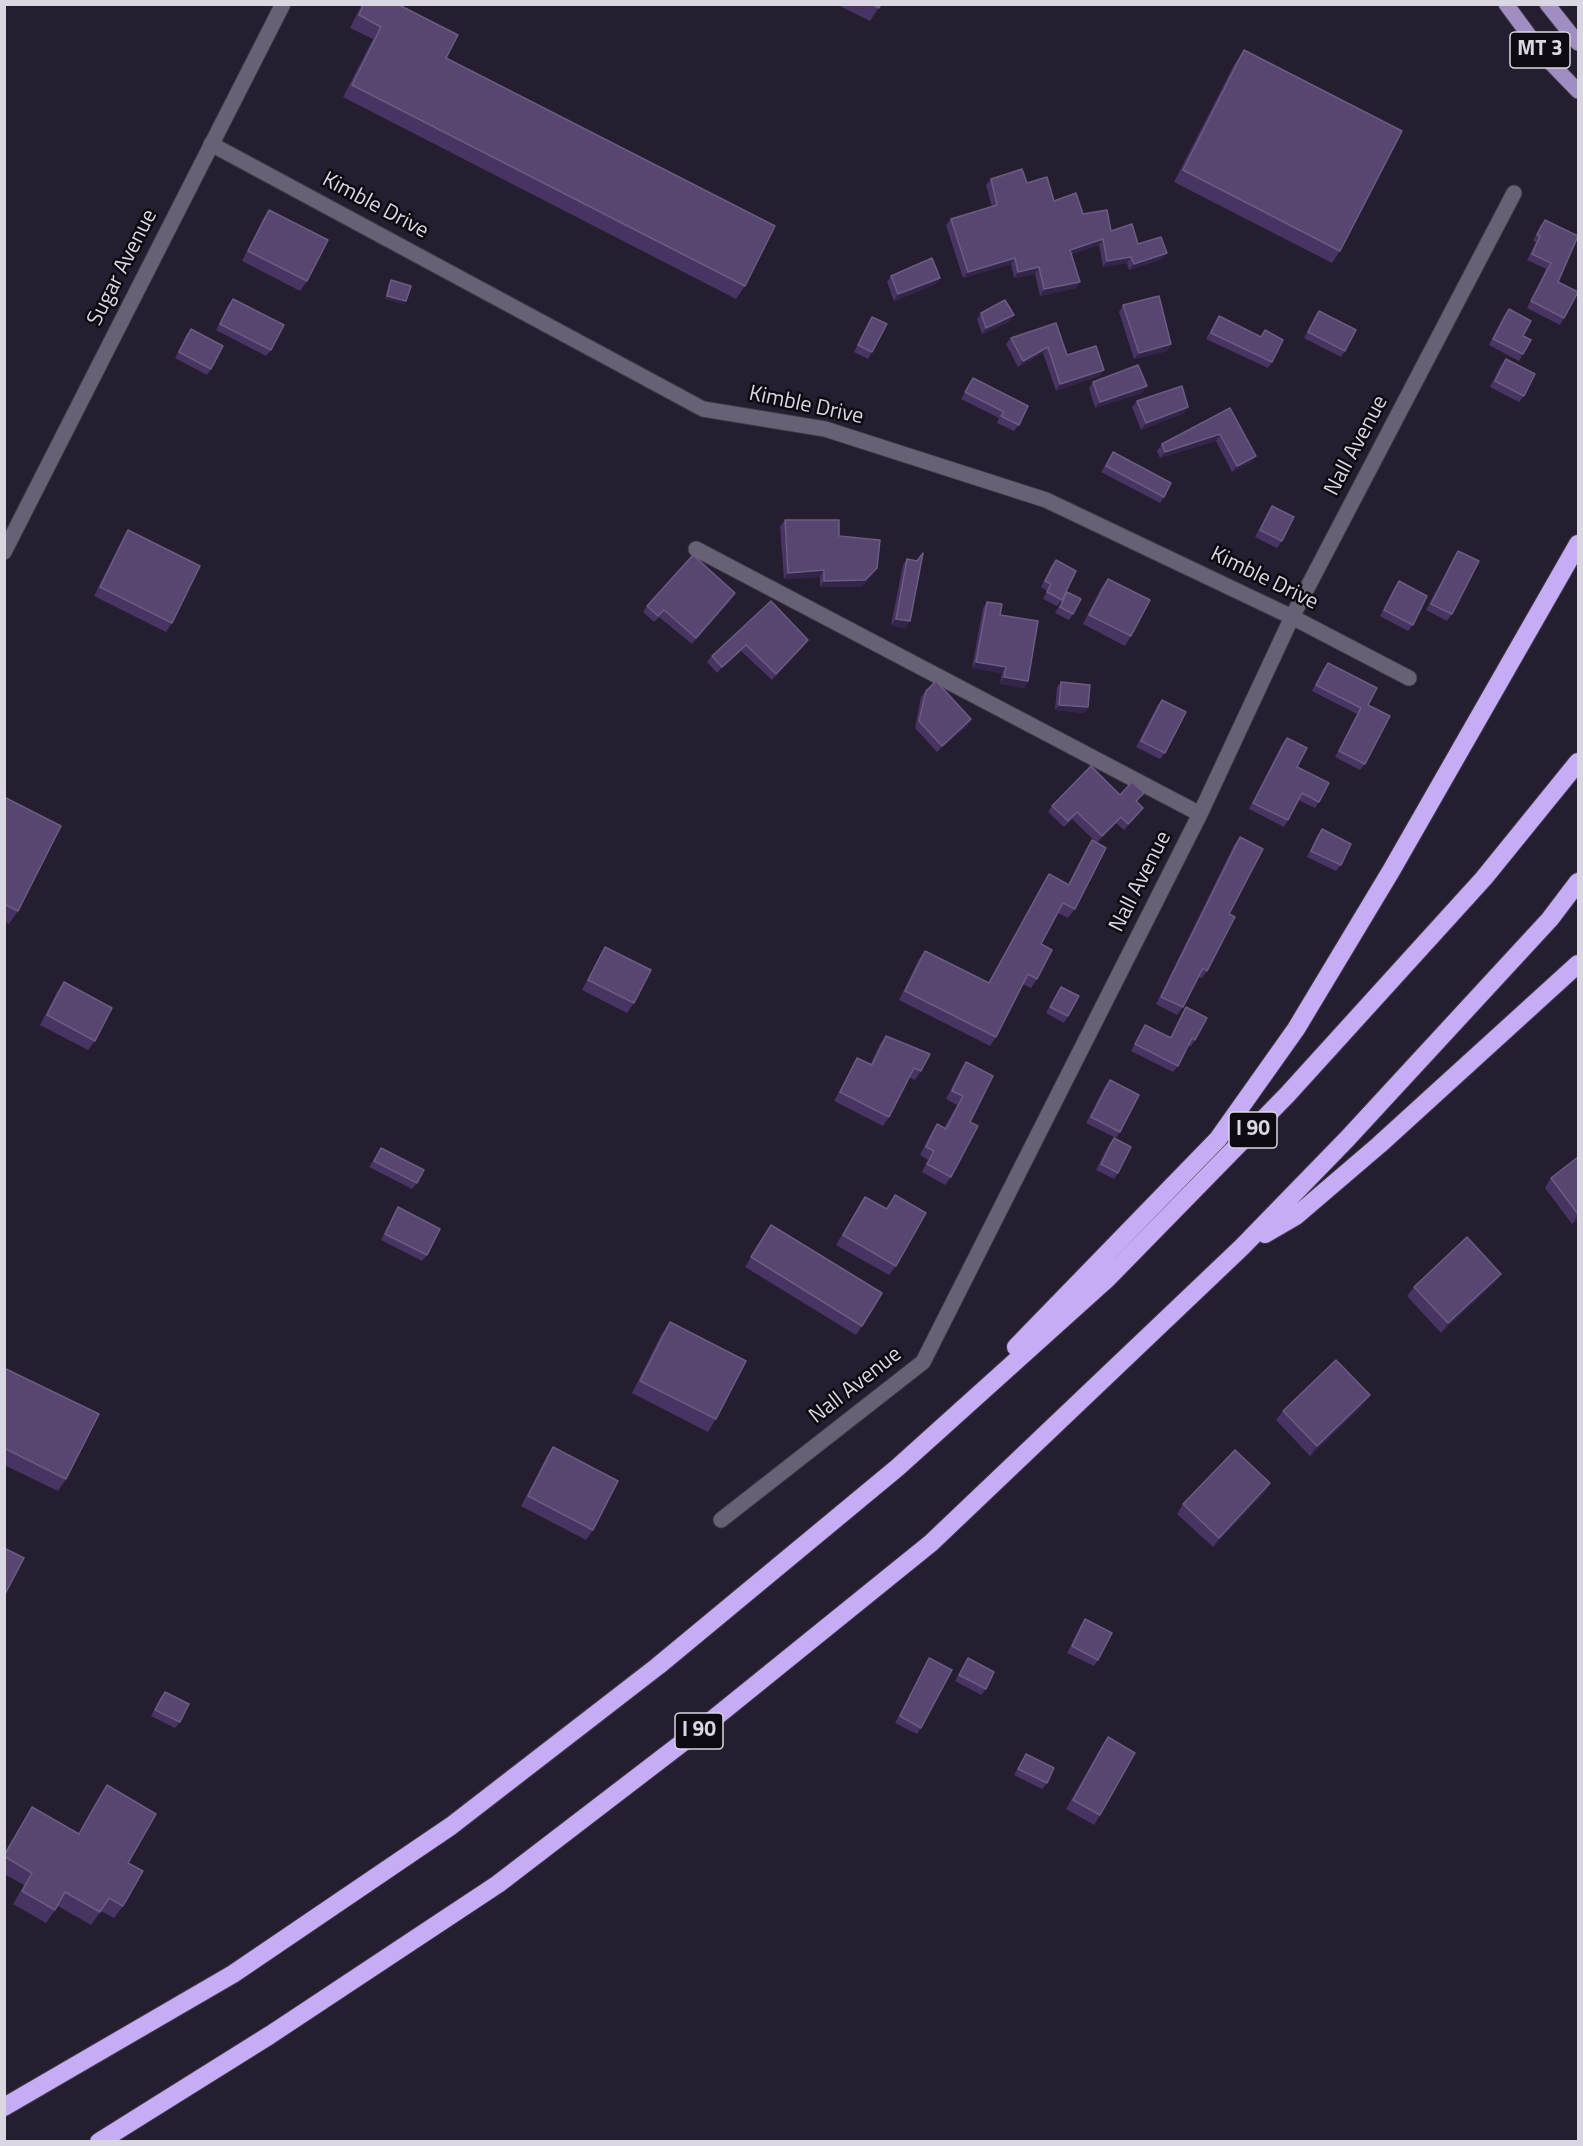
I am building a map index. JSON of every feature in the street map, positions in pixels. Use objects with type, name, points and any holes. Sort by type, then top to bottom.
[{"type":"highway","points":[[897,1468],[1218,1139],[1302,1019],[1403,850],[1578,544]]},
{"type":"highway","name":"I 90","points":[[4,2107],[233,1974],[451,1826],[658,1666],[897,1468],[1108,1278],[1287,1095],[1484,878],[1578,762]]},
{"type":"highway","name":"I 90","points":[[99,2142],[270,2036],[498,1884],[712,1720],[931,1543],[1242,1247],[1355,1130],[1550,919],[1578,882]]},
{"type":"highway","points":[[1242,1247],[1296,1216],[1578,964]]},
{"type":"main road","name":"MT 3","points":[[1506,4],[1545,57],[1578,91]]},
{"type":"main road","name":"MT 3","points":[[1547,4],[1578,43]]},
{"type":"street","name":"Sugar Avenue","points":[[4,552],[283,4]]},
{"type":"street","name":"Kimble Drive","points":[[211,144],[703,409],[825,429],[1046,500],[1292,617],[1409,678]]},
{"type":"street","name":"Nall Avenue","points":[[721,1520],[923,1362],[1200,814],[1292,617],[1514,193]]},
{"type":"street","points":[[696,549],[1200,814]]},
{"type":"building","points":[[364,4],[397,4],[458,35],[446,58],[775,226],[745,286],[352,85],[381,27],[359,15]]},
{"type":"building","points":[[1244,50],[1402,131],[1340,251],[1183,170]]},
{"type":"building","points":[[1022,169],[1027,183],[1047,177],[1054,201],[1076,193],[1083,214],[1107,210],[1111,231],[1132,224],[1138,244],[1161,237],[1167,253],[1134,264],[1131,257],[1107,261],[1103,239],[1070,250],[1080,282],[1044,289],[1039,267],[1018,272],[1015,258],[968,272],[951,219],[997,205],[991,179]]},
{"type":"building","points":[[269,210],[328,240],[307,281],[248,251]]},
{"type":"building","points":[[1545,220],[1578,236],[1558,282],[1578,292],[1564,318],[1531,301],[1551,263],[1532,254],[1540,236],[1537,235]]},
{"type":"building","points":[[932,258],[940,278],[898,294],[891,276]]},
{"type":"building","points":[[391,280],[411,286],[406,301],[387,296]]},
{"type":"building","points":[[1159,296],[1171,344],[1139,353],[1123,305]]},
{"type":"building","points":[[233,299],[284,325],[271,350],[220,324]]},
{"type":"building","points":[[1005,300],[1014,315],[986,328],[981,313]]},
{"type":"building","points":[[1509,309],[1531,321],[1523,336],[1531,340],[1523,354],[1493,339]]},
{"type":"building","points":[[1319,311],[1356,330],[1345,351],[1308,332]]},
{"type":"building","points":[[1219,316],[1261,337],[1265,330],[1283,340],[1272,362],[1211,333]]},
{"type":"building","points":[[872,317],[887,324],[872,352],[858,345]]},
{"type":"building","points":[[1056,323],[1067,355],[1096,346],[1104,370],[1060,384],[1048,347],[1023,361],[1011,338]]},
{"type":"building","points":[[191,329],[223,346],[211,369],[179,352]]},
{"type":"building","points":[[1506,359],[1535,374],[1524,396],[1495,381]]},
{"type":"building","points":[[1138,365],[1147,386],[1100,402],[1093,382]]},
{"type":"building","points":[[973,378],[1028,406],[1019,425],[1001,416],[1004,412],[965,392]]},
{"type":"building","points":[[1182,386],[1188,407],[1146,423],[1137,401]]},
{"type":"building","points":[[1230,408],[1256,456],[1237,466],[1220,434],[1165,452],[1162,444]]},
{"type":"building","points":[[1113,452],[1171,483],[1164,497],[1106,466]]},
{"type":"building","points":[[1272,506],[1294,517],[1282,541],[1260,530]]},
{"type":"building","points":[[785,520],[839,520],[839,536],[880,540],[877,568],[865,580],[824,581],[824,570],[788,573]]},
{"type":"building","points":[[128,530],[200,566],[172,623],[100,587]]},
{"type":"building","points":[[1458,551],[1479,561],[1452,614],[1431,604]]},
{"type":"building","points":[[923,553],[910,621],[896,619],[907,559],[917,561]]},
{"type":"building","points":[[693,555],[735,593],[696,638],[664,610],[658,616],[647,606]]},
{"type":"building","points":[[1056,560],[1076,571],[1062,600],[1047,592],[1051,584],[1045,581]]},
{"type":"building","points":[[1108,579],[1150,600],[1131,636],[1089,615]]},
{"type":"building","points":[[1399,581],[1427,596],[1413,625],[1384,610]]},
{"type":"building","points":[[1067,592],[1081,599],[1073,614],[1060,607]]},
{"type":"building","points":[[771,601],[808,640],[776,674],[746,645],[722,667],[712,656]]},
{"type":"building","points":[[987,602],[1002,604],[1000,615],[1038,621],[1028,681],[1004,677],[1006,667],[976,662]]},
{"type":"building","points":[[1328,663],[1377,688],[1368,705],[1390,716],[1365,764],[1339,751],[1361,708],[1316,685]]},
{"type":"building","points":[[936,681],[971,719],[942,746],[919,721],[926,691]]},
{"type":"building","points":[[1061,682],[1090,685],[1088,707],[1059,705]]},
{"type":"building","points":[[1162,700],[1186,712],[1165,753],[1141,741]]},
{"type":"building","points":[[1287,738],[1307,748],[1297,767],[1329,783],[1319,802],[1302,793],[1288,820],[1253,803]]},
{"type":"building","points":[[1091,766],[1120,795],[1132,782],[1144,793],[1136,801],[1143,808],[1128,824],[1121,817],[1102,836],[1077,812],[1068,821],[1052,806]]},
{"type":"building","points":[[4,797],[61,826],[18,911],[4,904]]},
{"type":"building","points":[[1322,829],[1351,844],[1341,865],[1311,851]]},
{"type":"building","points":[[1240,837],[1263,849],[1229,914],[1235,917],[1207,971],[1203,968],[1183,1007],[1161,997]]},
{"type":"building","points":[[1092,840],[1106,848],[1075,909],[1063,903],[1041,944],[1052,950],[1037,979],[1028,974],[996,1037],[905,991],[925,951],[989,983],[1049,874],[1069,885]]},
{"type":"building","points":[[605,947],[651,970],[634,1003],[588,980]]},
{"type":"building","points":[[64,982],[112,1008],[95,1041],[47,1015]]},
{"type":"building","points":[[1061,987],[1079,996],[1068,1016],[1050,1007]]},
{"type":"building","points":[[1186,1007],[1207,1018],[1195,1040],[1192,1038],[1178,1066],[1135,1044],[1145,1025],[1171,1038]]},
{"type":"building","points":[[886,1036],[930,1054],[921,1071],[914,1068],[889,1117],[840,1092],[857,1058],[872,1065]]},
{"type":"building","points":[[966,1062],[993,1076],[970,1122],[978,1126],[951,1177],[927,1164],[934,1151],[926,1147],[937,1124],[946,1129],[963,1096],[952,1091]]},
{"type":"building","points":[[1110,1080],[1139,1095],[1120,1132],[1091,1117]]},
{"type":"building","points":[[1114,1138],[1131,1147],[1118,1173],[1101,1164]]},
{"type":"building","points":[[381,1148],[424,1170],[417,1183],[374,1161]]},
{"type":"building","points":[[1578,1157],[1578,1214],[1551,1178]]},
{"type":"building","points":[[895,1195],[926,1213],[896,1266],[843,1235],[865,1197],[887,1209]]},
{"type":"building","points":[[398,1207],[440,1229],[427,1255],[385,1234]]},
{"type":"building","points":[[771,1225],[882,1293],[862,1326],[751,1257]]},
{"type":"building","points":[[1467,1237],[1501,1274],[1448,1323],[1414,1287]]},
{"type":"building","points":[[670,1322],[746,1361],[716,1419],[640,1381]]},
{"type":"building","points":[[1336,1360],[1370,1395],[1317,1446],[1283,1411]]},
{"type":"building","points":[[4,1368],[99,1414],[66,1479],[4,1448]]},
{"type":"building","points":[[553,1447],[618,1481],[593,1530],[528,1496]]},
{"type":"building","points":[[1235,1450],[1270,1483],[1219,1538],[1183,1504]]},
{"type":"building","points":[[4,1548],[24,1558],[4,1596]]},
{"type":"building","points":[[1085,1619],[1112,1633],[1098,1660],[1072,1646]]},
{"type":"building","points":[[929,1658],[952,1670],[921,1728],[900,1716]]},
{"type":"building","points":[[968,1658],[994,1672],[986,1689],[959,1675]]},
{"type":"building","points":[[165,1692],[189,1704],[180,1722],[155,1710]]},
{"type":"building","points":[[1108,1737],[1135,1753],[1100,1815],[1073,1800]]},
{"type":"building","points":[[1026,1754],[1054,1768],[1047,1783],[1018,1769]]},
{"type":"building","points":[[107,1785],[156,1814],[128,1863],[143,1871],[123,1906],[109,1898],[100,1912],[65,1892],[55,1910],[22,1891],[32,1873],[4,1856],[32,1807],[79,1834]]}]
